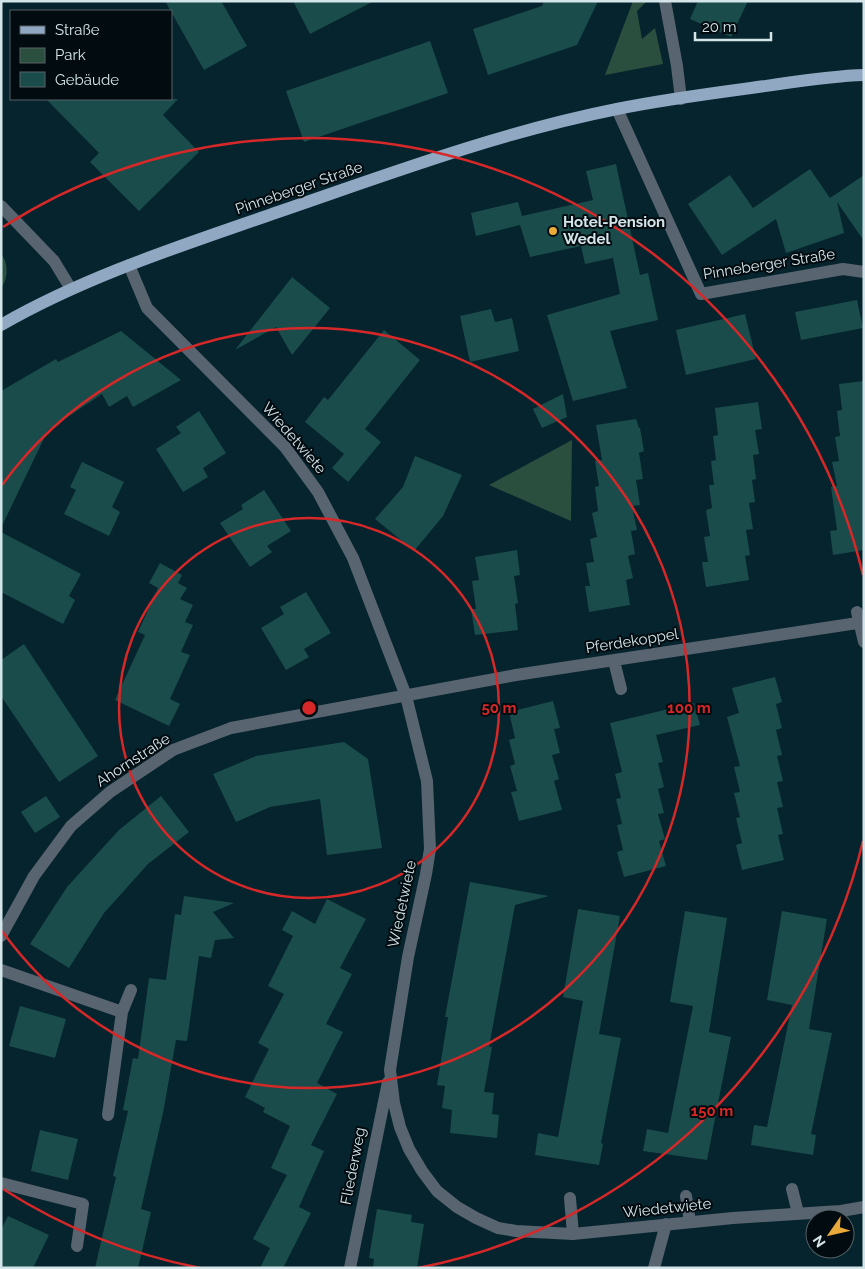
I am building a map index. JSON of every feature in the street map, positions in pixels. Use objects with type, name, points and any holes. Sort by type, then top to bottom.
[{"type":"main road","name":"Pinneberger Straße","points":[[1,325],[71,289],[129,265],[420,163],[482,144],[617,109],[681,98],[835,77],[864,75]]},
{"type":"street","points":[[666,1],[681,98]]},
{"type":"street","name":"Pinneberger Straße","points":[[617,109],[700,294],[842,269],[864,272]]},
{"type":"street","points":[[1,206],[54,261],[71,289]]},
{"type":"street","name":"Wiedetwiete","points":[[129,265],[147,308],[285,447],[318,492],[353,558],[406,696],[427,781],[430,849],[408,957],[390,1070],[394,1104],[400,1126],[409,1149],[437,1191],[457,1207],[498,1228],[516,1231],[573,1234],[666,1224],[864,1208]]},
{"type":"street","points":[[860,619],[864,642]]},
{"type":"street","name":"Pferdekoppel","points":[[406,696],[516,675],[614,661],[860,619]]},
{"type":"street","points":[[614,661],[621,689]]},
{"type":"street","name":"Ahornstraße","points":[[1,936],[34,876],[71,826],[110,792],[173,750],[231,728],[406,696]]},
{"type":"street","points":[[1,970],[122,1012]]},
{"type":"street","points":[[108,1115],[122,1012],[131,990]]},
{"type":"street","name":"Fliederweg","points":[[350,1268],[390,1070]]},
{"type":"street","points":[[1,1182],[83,1204],[77,1246]]},
{"type":"street","points":[[792,1189],[798,1214]]},
{"type":"street","points":[[686,1196],[690,1222]]},
{"type":"street","points":[[570,1198],[573,1234]]},
{"type":"street","points":[[654,1268],[666,1224]]},
{"type":"green space","points":[[633,1],[647,1],[637,11],[642,39],[655,28],[663,64],[605,75]]},
{"type":"green space","points":[[1,254],[7,271],[1,288]]},
{"type":"green space","points":[[572,440],[571,521],[489,485]]},
{"type":"building","points":[[165,1],[221,1],[247,46],[204,70],[172,13],[172,10],[170,10]]},
{"type":"building","points":[[293,1],[374,1],[310,34]]},
{"type":"building","points":[[544,1],[598,1],[577,45],[488,75],[473,29],[542,6]]},
{"type":"building","points":[[698,1],[748,1],[731,37],[690,19]]},
{"type":"building","points":[[430,41],[448,93],[304,142],[286,91]]},
{"type":"building","points":[[178,99],[163,115],[199,152],[139,211],[90,162],[99,153],[47,100]]},
{"type":"building","points":[[616,164],[640,275],[648,273],[658,320],[610,331],[627,388],[573,401],[547,315],[620,294],[613,258],[585,264],[581,246],[530,257],[520,225],[476,236],[471,213],[518,202],[522,216],[593,200],[586,171]]},
{"type":"building","points":[[810,169],[830,198],[864,175],[864,241],[837,202],[844,233],[786,253],[776,219],[722,255],[688,204],[730,175],[753,208]]},
{"type":"building","points":[[292,277],[330,308],[292,355],[276,327],[235,350]]},
{"type":"building","points":[[857,300],[863,328],[801,340],[795,312]]},
{"type":"building","points":[[491,309],[495,322],[512,318],[519,351],[470,362],[460,316]]},
{"type":"building","points":[[745,314],[756,359],[686,375],[676,330]]},
{"type":"building","points":[[384,330],[420,360],[365,429],[381,442],[348,482],[332,468],[344,454],[305,422],[324,397],[328,400]]},
{"type":"building","points":[[121,331],[181,380],[133,407],[127,396],[109,407],[102,394],[48,430],[1,528],[1,391],[56,359],[58,362]]},
{"type":"building","points":[[864,381],[864,550],[833,555],[830,531],[837,530],[831,487],[837,486],[832,462],[839,461],[835,437],[840,436],[837,411],[842,410],[839,384]]},
{"type":"building","points":[[563,394],[567,417],[542,428],[533,409]]},
{"type":"building","points":[[758,402],[762,429],[755,430],[759,454],[753,455],[756,479],[752,480],[755,502],[749,503],[753,529],[746,530],[750,555],[745,556],[749,580],[706,587],[702,562],[708,562],[704,537],[710,536],[706,510],[712,508],[709,485],[714,485],[711,461],[716,460],[713,436],[718,435],[715,408]]},
{"type":"building","points":[[199,411],[226,453],[203,468],[208,477],[183,492],[156,449],[181,433],[176,427]]},
{"type":"building","points":[[636,419],[640,428],[644,451],[639,453],[643,479],[636,480],[640,505],[632,506],[637,530],[631,531],[635,554],[628,556],[633,578],[626,580],[630,605],[589,612],[585,586],[590,586],[586,563],[594,562],[590,539],[597,537],[592,513],[598,511],[595,487],[599,486],[595,461],[602,460],[596,425]]},
{"type":"building","points":[[415,456],[462,475],[443,516],[414,551],[375,519],[403,487]]},
{"type":"building","points":[[82,462],[124,482],[112,507],[120,512],[109,536],[64,514],[76,490],[70,487]]},
{"type":"building","points":[[264,490],[291,531],[267,546],[272,552],[250,567],[220,523],[243,509],[241,505]]},
{"type":"building","points":[[1,532],[81,574],[69,596],[75,600],[63,624],[1,592]]},
{"type":"building","points":[[517,550],[520,575],[514,576],[518,603],[515,604],[518,630],[475,635],[471,609],[476,609],[472,581],[479,580],[475,557]]},
{"type":"building","points":[[160,563],[182,575],[178,583],[187,588],[180,599],[193,605],[185,622],[193,625],[181,652],[190,655],[170,699],[180,704],[169,726],[115,700],[145,635],[138,632],[158,588],[149,583]]},
{"type":"building","points":[[306,592],[331,633],[304,649],[309,657],[286,670],[261,628],[284,614],[280,607]]},
{"type":"building","points":[[24,644],[98,756],[59,782],[1,696],[1,660]]},
{"type":"building","points":[[775,677],[782,702],[776,704],[782,728],[776,730],[782,755],[777,756],[783,781],[777,782],[783,807],[777,808],[783,834],[778,835],[784,860],[742,870],[736,845],[742,843],[736,818],[740,817],[734,793],[740,792],[734,767],[740,766],[727,717],[739,713],[732,688]]},
{"type":"building","points":[[553,701],[560,728],[554,729],[560,753],[552,755],[559,779],[554,781],[562,810],[519,821],[511,792],[517,791],[510,766],[515,764],[509,740],[515,738],[509,712]]},
{"type":"building","points":[[694,703],[700,725],[656,735],[663,762],[658,763],[664,787],[658,789],[664,813],[658,814],[665,839],[659,841],[666,866],[624,877],[617,852],[623,850],[617,825],[622,824],[616,799],[621,798],[615,774],[622,772],[610,723]]},
{"type":"building","points":[[344,742],[368,759],[382,848],[327,855],[320,799],[270,807],[236,822],[213,774],[256,756]]},
{"type":"building","points":[[46,796],[60,817],[35,833],[21,812]]},
{"type":"building","points":[[161,796],[189,832],[148,864],[104,913],[69,968],[30,944],[67,887],[119,830]]},
{"type":"building","points":[[470,882],[549,896],[515,905],[489,1047],[492,1047],[484,1092],[494,1093],[492,1114],[499,1115],[497,1138],[450,1133],[452,1110],[442,1108],[445,1086],[437,1085],[448,1017],[445,1017]]},
{"type":"building","points":[[184,896],[234,903],[213,912],[234,938],[215,940],[211,958],[199,956],[187,1041],[176,1040],[163,1113],[141,1209],[151,1212],[138,1268],[95,1268],[116,1177],[113,1176],[128,1111],[123,1110],[133,1058],[138,1059],[149,978],[166,980],[175,914],[181,915]]},
{"type":"building","points":[[327,899],[366,919],[340,968],[352,974],[326,1024],[343,1032],[317,1083],[337,1094],[311,1145],[324,1151],[299,1207],[311,1213],[283,1268],[260,1268],[270,1248],[253,1239],[287,1175],[271,1168],[290,1126],[263,1112],[265,1108],[245,1097],[269,1049],[258,1043],[284,994],[268,986],[293,936],[282,930],[292,911],[315,924]]},
{"type":"building","points":[[578,909],[620,916],[599,1034],[621,1038],[601,1143],[603,1144],[599,1165],[535,1155],[538,1133],[558,1137],[583,1001],[563,997]]},
{"type":"building","points":[[685,911],[727,918],[709,1032],[731,1037],[707,1160],[643,1151],[647,1129],[668,1133],[693,1006],[670,1002]]},
{"type":"building","points":[[782,911],[827,919],[809,1029],[832,1033],[811,1134],[816,1135],[813,1155],[751,1145],[754,1125],[767,1127],[792,1005],[767,1000]]},
{"type":"building","points":[[20,1006],[66,1019],[55,1058],[9,1046]]},
{"type":"building","points":[[40,1130],[78,1139],[68,1180],[31,1171]]},
{"type":"building","points":[[377,1209],[412,1215],[411,1222],[424,1224],[417,1268],[373,1268],[374,1259],[369,1258]]},
{"type":"building","points":[[8,1216],[49,1235],[33,1268],[1,1268],[1,1230]]},
{"type":"place","name":"Hotel-Pension Wedel","points":[[553,231]]}]
